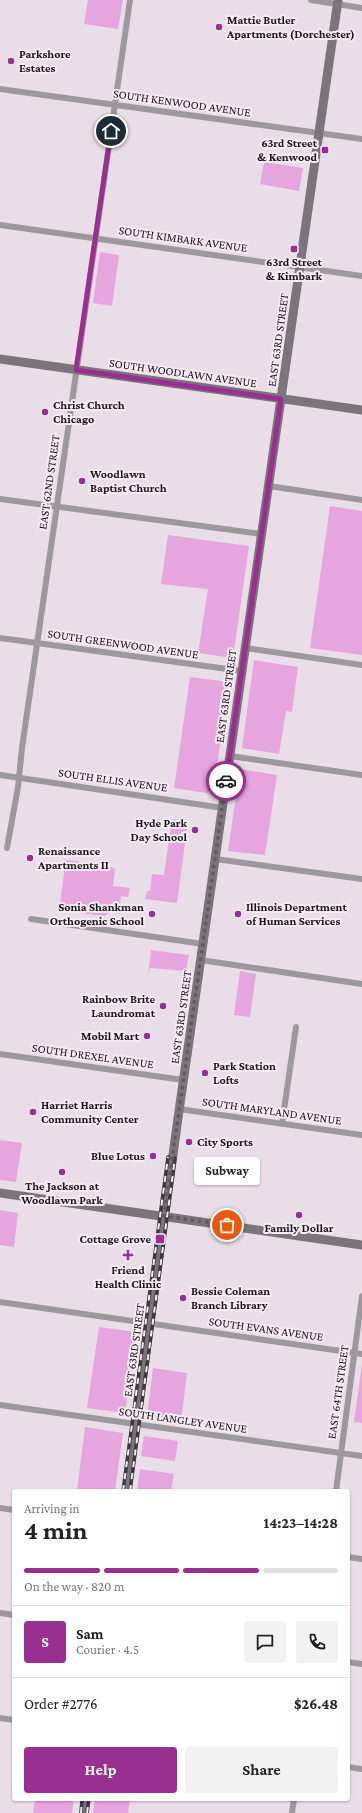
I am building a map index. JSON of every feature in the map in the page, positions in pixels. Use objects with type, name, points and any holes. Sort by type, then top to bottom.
[{"type":"main road","name":"EAST 63RD STREET","points":[[127,1489],[183,1080],[338,2]]},
{"type":"main road","name":"SOUTH WOODLAWN AVENUE","points":[[0,359],[362,410]]},
{"type":"main road","points":[[0,1193],[362,1245]]},
{"type":"main road","points":[[84,1813],[86,1801]]},
{"type":"street","name":"EAST 62ND STREET","points":[[8,848],[36,643],[130,0]]},
{"type":"street","points":[[311,0],[338,2],[362,8]]},
{"type":"street","name":"SOUTH KENWOOD AVENUE","points":[[0,89],[362,139]]},
{"type":"street","name":"SOUTH KIMBARK AVENUE","points":[[0,225],[362,276]]},
{"type":"street","points":[[269,486],[362,500]]},
{"type":"street","points":[[0,499],[262,534]]},
{"type":"street","name":"SOUTH GREENWOOD AVENUE","points":[[0,638],[242,671]]},
{"type":"street","points":[[246,648],[362,665]]},
{"type":"street","points":[[230,756],[362,775]]},
{"type":"street","name":"SOUTH ELLIS AVENUE","points":[[0,775],[223,808]]},
{"type":"street","points":[[215,859],[362,879]]},
{"type":"street","points":[[31,919],[203,944]]},
{"type":"street","points":[[201,960],[362,984]]},
{"type":"street","points":[[282,1124],[296,1027]]},
{"type":"street","name":"SOUTH DREXEL AVENUE","points":[[0,1054],[183,1080]]},
{"type":"street","name":"SOUTH MARYLAND AVENUE","points":[[179,1109],[362,1135]]},
{"type":"street","name":"EAST 64TH STREET","points":[[336,1489],[362,1296]]},
{"type":"street","name":"SOUTH EVANS AVENUE","points":[[0,1302],[362,1354]]},
{"type":"street","name":"SOUTH LANGLEY AVENUE","points":[[0,1405],[362,1456]]},
{"type":"street","points":[[0,1508],[12,1510]]},
{"type":"street","points":[[350,1557],[362,1559]]},
{"type":"street","points":[[0,1613],[12,1615]]},
{"type":"street","points":[[350,1662],[362,1664]]},
{"type":"street","points":[[0,1718],[12,1720]]},
{"type":"street","points":[[350,1767],[362,1769]]},
{"type":"street","points":[[292,1813],[294,1801]]},
{"type":"shaded area","points":[[88,0],[123,0],[118,29],[84,24]]},
{"type":"shaded area","points":[[264,162],[303,168],[299,191],[260,184]]},
{"type":"shaded area","points":[[100,252],[119,255],[112,306],[93,303]]},
{"type":"shaded area","points":[[330,506],[362,511],[362,655],[310,648]]},
{"type":"shaded area","points":[[168,535],[249,546],[233,658],[198,653],[208,589],[161,584]]},
{"type":"shaded area","points":[[254,660],[298,667],[292,712],[286,711],[279,754],[242,748]]},
{"type":"shaded area","points":[[190,677],[229,682],[213,794],[174,788]]},
{"type":"shaded area","points":[[240,769],[277,775],[265,855],[228,851]]},
{"type":"shaded area","points":[[172,819],[188,821],[177,903],[145,899],[147,891],[150,891],[152,874],[164,875]]},
{"type":"shaded area","points":[[66,860],[106,865],[115,869],[113,886],[130,888],[128,897],[121,896],[119,914],[111,912],[104,916],[59,910]]},
{"type":"shaded area","points":[[151,950],[189,955],[186,971],[150,968],[148,977]]},
{"type":"shaded area","points":[[240,971],[256,974],[250,1017],[234,1015]]},
{"type":"shaded area","points":[[0,1140],[22,1143],[16,1182],[0,1180]]},
{"type":"shaded area","points":[[0,1210],[18,1213],[14,1247],[0,1245]]},
{"type":"shaded area","points":[[99,1327],[136,1332],[125,1413],[87,1408]]},
{"type":"shaded area","points":[[362,1364],[362,1423],[354,1422]]},
{"type":"shaded area","points":[[153,1368],[187,1373],[181,1421],[147,1416]]},
{"type":"shaded area","points":[[85,1427],[123,1433],[115,1489],[77,1489]]},
{"type":"shaded area","points":[[144,1436],[178,1441],[175,1461],[141,1456]]},
{"type":"shaded area","points":[[140,1469],[174,1474],[171,1489],[137,1489]]},
{"type":"shaded area","points":[[35,1801],[74,1801],[72,1813],[33,1813]]},
{"type":"shaded area","points":[[95,1801],[130,1801],[128,1813],[93,1813]]},
{"type":"railway","points":[[123,1489],[168,1157]]},
{"type":"railway","points":[[130,1489],[175,1158]]},
{"type":"railway","points":[[81,1813],[82,1801]]},
{"type":"railway","points":[[87,1813],[89,1801]]},
{"type":"way so far","points":[[226,781],[164,1216],[227,1225]]},
{"type":"place","name":"Mattie Butler Apartments (Dorchester)","points":[[219,27]]},
{"type":"place","name":"Parkshore Estates","points":[[11,61]]},
{"type":"place","name":"63rd Street & Kenwood","points":[[325,150]]},
{"type":"place","name":"63rd Street & Kimbark","points":[[294,249]]},
{"type":"place","name":"Christ Church Chicago","points":[[45,412]]},
{"type":"place","name":"Woodlawn Baptist Church","points":[[82,481]]},
{"type":"place","name":"Hyde Park Day School","points":[[195,830]]},
{"type":"place","name":"Renaissance Apartments II","points":[[30,858]]},
{"type":"place","name":"Sonia Shankman Orthogenic School","points":[[152,914]]},
{"type":"place","name":"Illinois Department of Human Services","points":[[238,914]]},
{"type":"place","name":"Rainbow Brite Laundromat","points":[[163,1006]]},
{"type":"place","name":"Mobil Mart","points":[[147,1036]]},
{"type":"place","name":"Park Station Lofts","points":[[205,1073]]},
{"type":"place","name":"Harriet Harris Community Center","points":[[33,1112]]},
{"type":"place","name":"City Sports","points":[[189,1142]]},
{"type":"place","name":"Blue Lotus","points":[[153,1156]]},
{"type":"place","name":"The Jackson at Woodlawn Park","points":[[62,1172]]},
{"type":"place","name":"Family Dollar","points":[[299,1215]]},
{"type":"place","name":"Subway","points":[[227,1225]]},
{"type":"place","name":"Cottage Grove","points":[[160,1239]]},
{"type":"place","name":"Friend Health Clinic","points":[[128,1255]]},
{"type":"place","name":"Bessie Coleman Branch Library","points":[[183,1298]]},
{"type":"route","points":[[111,131],[76,370],[281,399],[226,781]]}]
